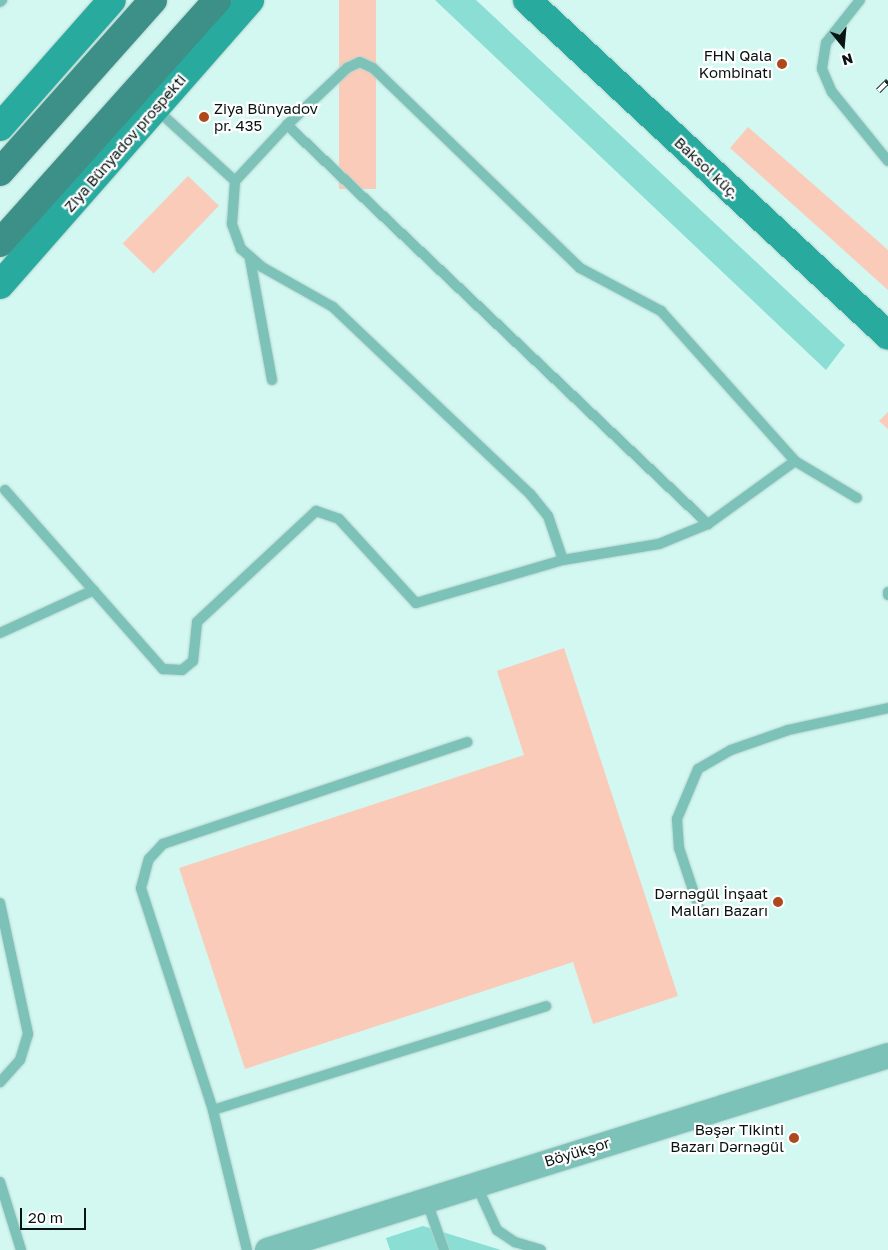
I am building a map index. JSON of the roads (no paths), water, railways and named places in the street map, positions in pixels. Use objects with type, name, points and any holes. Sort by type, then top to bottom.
[{"type":"main road","points":[[0,126],[112,0]]},
{"type":"main road","points":[[0,172],[153,0]]},
{"type":"main road","name":"Ziya Bünyadov prospekti","points":[[0,243],[217,0]]},
{"type":"main road","name":"Ziya Bünyadov prospekti","points":[[0,285],[250,0]]},
{"type":"main road","name":"Baksol küç.","points":[[527,0],[888,336]]},
{"type":"main road","points":[[0,151],[99,59]]},
{"type":"street","name":"Böyükşor","points":[[267,1250],[318,1242],[426,1198],[888,1055]]},
{"type":"lane","points":[[860,0],[826,43],[822,69],[832,92],[888,161]]},
{"type":"lane","points":[[272,380],[250,259],[232,224],[235,181],[287,125],[347,68],[360,62],[373,68],[580,268],[661,311],[795,461],[857,498]]},
{"type":"lane","points":[[156,109],[235,181]]},
{"type":"lane","points":[[287,125],[708,524]]},
{"type":"lane","points":[[250,259],[333,307],[530,494],[548,516],[563,560]]},
{"type":"lane","points":[[5,490],[163,669],[182,670],[193,661],[198,622],[316,511],[340,519],[416,602],[563,560],[659,544],[708,524],[795,461]]},
{"type":"lane","points":[[0,633],[94,590]]},
{"type":"lane","points":[[700,911],[680,848],[677,819],[698,769],[724,753],[788,730],[888,708]]},
{"type":"lane","points":[[247,1250],[213,1110],[141,888],[149,859],[163,844],[467,742]]},
{"type":"lane","points":[[0,903],[28,1034],[20,1060],[0,1082]]},
{"type":"lane","points":[[213,1110],[546,1006]]},
{"type":"lane","points":[[0,1182],[21,1250]]},
{"type":"lane","points":[[476,1183],[497,1230],[515,1242],[540,1250]]},
{"type":"lane","points":[[426,1198],[444,1250]]},
{"type":"railway","points":[[878,91],[888,81]]},
{"type":"place","name":"FHN Qala Kombinatı","points":[[782,64]]},
{"type":"place","name":"Ziya Bünyadov pr. 435","points":[[204,117]]},
{"type":"place","name":"Dərnəgül İnşaat Malları Bazarı","points":[[778,902]]},
{"type":"place","name":"Bəşər Tikinti Bazarı Dərnəgül","points":[[794,1138]]}]
